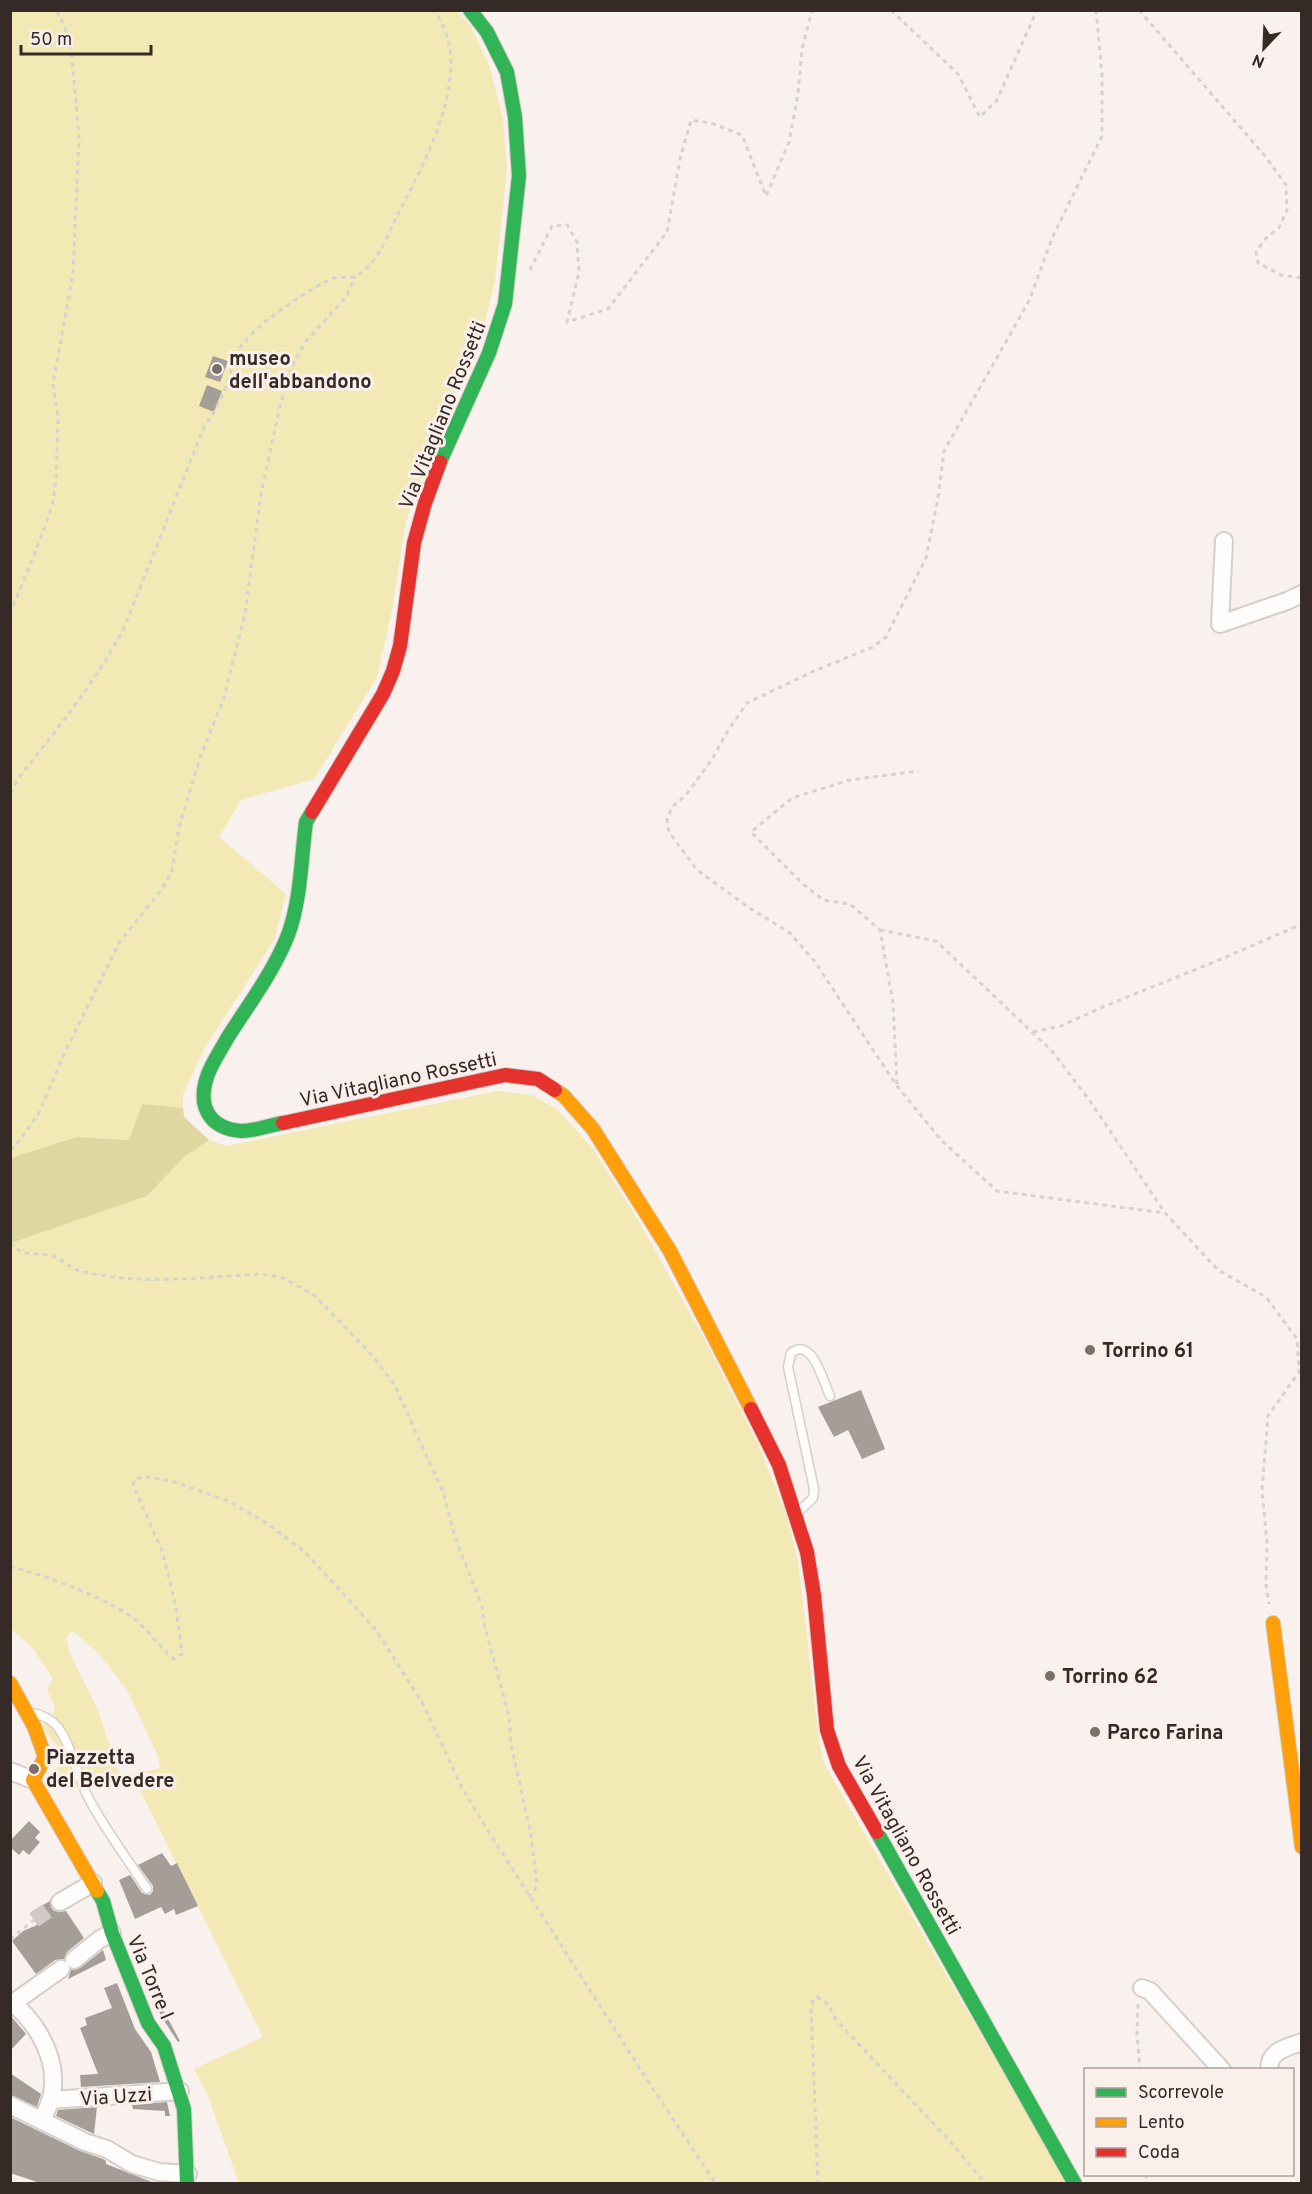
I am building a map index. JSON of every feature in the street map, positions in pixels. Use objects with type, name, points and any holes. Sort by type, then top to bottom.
[{"type":"street","name":"Via Vitagliano Rossetti","points":[[470,10],[487,32],[507,72],[516,117],[519,176],[505,304],[489,353],[440,462],[425,503],[414,543],[400,646],[393,671],[383,694],[306,822],[294,913],[288,934],[279,955],[207,1076],[203,1094],[205,1110],[213,1121],[243,1131],[505,1075],[538,1079],[564,1096],[593,1129],[670,1251],[778,1465],[807,1552],[814,1595],[827,1730],[838,1766],[1075,2184]]},
{"type":"street","points":[[1224,541],[1220,624],[1302,594]]},
{"type":"street","points":[[1273,1623],[1302,1847]]},
{"type":"street","points":[[10,1771],[33,1780],[45,1757],[39,1735],[12,1685]]},
{"type":"street","name":"Via Torre I","points":[[33,1780],[103,1901],[112,1933],[148,2023],[153,2034],[164,2046],[184,2109],[187,2179]]},
{"type":"street","points":[[60,1902],[93,1883]]},
{"type":"street","points":[[42,2120],[51,2100],[54,2082],[50,2060],[37,2031],[26,2015],[12,2002],[100,1939],[112,1933]]},
{"type":"street","points":[[1142,1988],[1150,1991],[1220,2068]]},
{"type":"street","points":[[1269,2068],[1270,2058],[1275,2052],[1302,2042]]},
{"type":"street","name":"Via Uzzi","points":[[51,2100],[180,2091]]},
{"type":"street","points":[[10,2105],[85,2142],[107,2149],[132,2164],[187,2179]]},
{"type":"lane","points":[[796,1514],[813,1498],[814,1489],[788,1367],[791,1353],[796,1348],[803,1348],[810,1352],[830,1396]]},
{"type":"lane","points":[[27,1712],[41,1715],[57,1726],[71,1752],[79,1780],[88,1798],[147,1889]]},
{"type":"path","points":[[10,614],[44,530],[53,501],[58,417],[53,384],[74,273],[79,138],[71,48],[64,25],[56,10]]},
{"type":"path","points":[[10,793],[108,658],[124,628],[204,427],[216,412],[241,346],[268,319],[331,278],[355,277],[367,268],[381,248],[423,168],[436,137],[451,70],[448,40],[441,20],[433,10]]},
{"type":"path","points":[[530,271],[552,226],[567,225],[577,242],[579,272],[567,322],[608,309],[667,232],[680,159],[691,120],[711,123],[742,135],[766,196],[789,142],[798,94],[802,49],[812,10]]},
{"type":"path","points":[[891,10],[958,74],[980,117],[997,99],[1016,61],[1036,10]]},
{"type":"path","points":[[1096,10],[1102,75],[1102,136],[1053,236],[1029,301],[944,451],[938,498],[926,558],[886,638],[873,647],[814,671],[747,703],[711,761],[686,795],[672,807],[667,820],[669,832],[697,870],[751,909],[790,933],[815,962],[897,1086],[941,1140],[997,1191],[1165,1213]]},
{"type":"path","points":[[1139,10],[1265,156],[1286,185],[1287,210],[1279,228],[1266,238],[1256,252],[1258,263],[1281,275],[1302,278]]},
{"type":"path","points":[[10,1150],[39,1113],[64,1054],[119,944],[162,889],[172,871],[179,827],[200,758],[224,697],[245,614],[261,494],[280,406],[293,364],[306,341],[346,297],[355,277]]},
{"type":"path","points":[[919,771],[850,780],[792,798],[751,832],[803,884],[823,900],[850,903],[880,930],[936,941],[1052,1051],[1090,1101],[1165,1213],[1218,1270],[1266,1297],[1297,1339],[1300,1372],[1268,1416],[1262,1491],[1268,1542],[1266,1585],[1273,1623]]},
{"type":"path","points":[[1033,1032],[1061,1026],[1302,924]]},
{"type":"path","points":[[880,930],[893,1002],[897,1086]]},
{"type":"path","points":[[10,1243],[16,1250],[25,1254],[44,1254],[59,1258],[77,1270],[140,1280],[263,1274],[283,1278],[314,1295],[372,1355],[394,1384],[443,1492],[455,1538],[482,1606],[484,1624],[509,1716],[511,1744],[531,1835],[537,1884],[534,1892],[529,1896]]},
{"type":"path","points":[[10,1568],[52,1580],[111,1605],[138,1621],[174,1659],[183,1654],[176,1608],[163,1553],[133,1485],[135,1479],[140,1477],[172,1481],[228,1501],[265,1522],[305,1552],[376,1630],[423,1704],[461,1786],[646,2079],[716,2184]]},
{"type":"path","points":[[10,1939],[34,1920]]},
{"type":"path","points":[[1140,2068],[1137,2034],[1138,1996],[1142,1988]]},
{"type":"path","points":[[818,2184],[811,2006],[817,1997],[827,2003],[837,2021],[949,2140],[986,2184]]},
{"type":"shaded area","points":[[11,11],[457,11],[470,25],[490,67],[503,120],[507,168],[495,281],[480,342],[437,434],[406,521],[392,610],[377,677],[314,779],[241,800],[219,837],[286,894],[274,940],[204,1049],[183,1095],[183,1108],[142,1104],[129,1140],[76,1137],[11,1158]]},
{"type":"shaded area","points":[[497,1091],[532,1095],[558,1110],[594,1150],[638,1220],[705,1340],[758,1444],[785,1511],[798,1560],[823,1762],[1067,2183],[239,2183],[208,2096],[194,2069],[263,2037],[138,1786],[87,1784],[65,1790],[56,1771],[58,1766],[63,1764],[66,1755],[63,1748],[56,1745],[41,1726],[52,1718],[55,1707],[47,1690],[53,1679],[31,1646],[11,1629],[10,1243],[147,1196],[184,1157],[209,1140],[226,1146]],"holes":[[[73,1631],[99,1654],[127,1690],[158,1756],[160,1768],[120,1777],[98,1710],[70,1654],[66,1637]]]},
{"type":"shaded area","points":[[142,1104],[183,1108],[184,1117],[209,1140],[184,1157],[147,1196],[11,1243],[11,1158],[76,1137],[129,1140]]},
{"type":"building","name":"museo dell'abbandono","points":[[213,356],[228,361],[220,382],[205,377]]},
{"type":"building","points":[[207,385],[222,391],[214,412],[199,406]]},
{"type":"building","points":[[861,1390],[885,1449],[862,1459],[848,1430],[834,1437],[818,1407]]},
{"type":"building","points":[[29,1821],[40,1832],[35,1838],[40,1842],[29,1855],[23,1850],[19,1855],[10,1847],[10,1841]]},
{"type":"building","points":[[162,1853],[171,1866],[177,1863],[198,1906],[176,1915],[174,1909],[165,1914],[161,1907],[135,1919],[119,1880],[130,1875],[142,1893],[150,1895],[153,1886],[138,1865]]},
{"type":"building","points":[[50,1901],[54,1911],[66,1911],[84,1938],[67,1952],[64,1959],[55,1960],[36,1974],[12,1941],[23,1931],[37,1925],[31,1912]]},
{"type":"building","points":[[103,1950],[106,1960],[68,1979],[71,1970],[80,1968]]},
{"type":"building","points":[[117,1983],[135,2029],[151,2052],[160,2082],[81,2087],[80,2075],[98,2074],[80,2028],[87,2025],[85,2018],[112,2008],[104,1988]]},
{"type":"building","points":[[155,1991],[180,2041],[178,2042],[161,2016],[151,1993]]},
{"type":"building","points":[[10,2015],[26,2034],[10,2051]]},
{"type":"building","points":[[10,2073],[41,2094],[37,2107],[10,2095]]},
{"type":"building","points":[[167,2102],[170,2116],[165,2116],[165,2111],[133,2109],[130,2105]]},
{"type":"building","points":[[97,2107],[94,2134],[56,2116],[58,2110]]},
{"type":"building","points":[[10,2117],[80,2151],[103,2159],[106,2164],[157,2184],[43,2184],[10,2173]]},
{"type":"tunnel","points":[[34,1920],[60,1902]]},
{"type":"traffic: fast","points":[[440,462],[489,353],[505,304],[519,176],[515,117],[507,72],[487,32],[470,10]]},
{"type":"traffic: fast","points":[[283,1123],[242,1131],[222,1126],[214,1121],[205,1107],[204,1088],[214,1062],[268,974],[288,935],[298,894],[306,822],[312,812]]},
{"type":"traffic: fast","points":[[877,1832],[1075,2184]]},
{"type":"traffic: fast","points":[[97,1891],[103,1901],[112,1933],[148,2023],[164,2046],[184,2109],[187,2184]]},
{"type":"traffic: slow","points":[[555,1090],[564,1096],[593,1129],[670,1251],[751,1409]]},
{"type":"traffic: slow","points":[[1273,1623],[1302,1847]]},
{"type":"traffic: slow","points":[[10,1683],[34,1726],[45,1757],[33,1780],[97,1891]]},
{"type":"traffic: jam","points":[[312,812],[383,694],[393,671],[400,646],[414,543],[440,462]]},
{"type":"traffic: jam","points":[[283,1123],[505,1075],[538,1079],[555,1090]]},
{"type":"traffic: jam","points":[[751,1409],[779,1465],[807,1552],[814,1595],[827,1730],[839,1766],[877,1832]]},
{"type":"place","name":"museo dell'abbandono","points":[[217,369]]},
{"type":"place","name":"Torrino 61","points":[[1090,1350]]},
{"type":"place","name":"Torrino 62","points":[[1050,1676]]},
{"type":"place","name":"Parco Farina","points":[[1095,1732]]},
{"type":"place","name":"Piazzetta del Belvedere","points":[[34,1769]]}]
